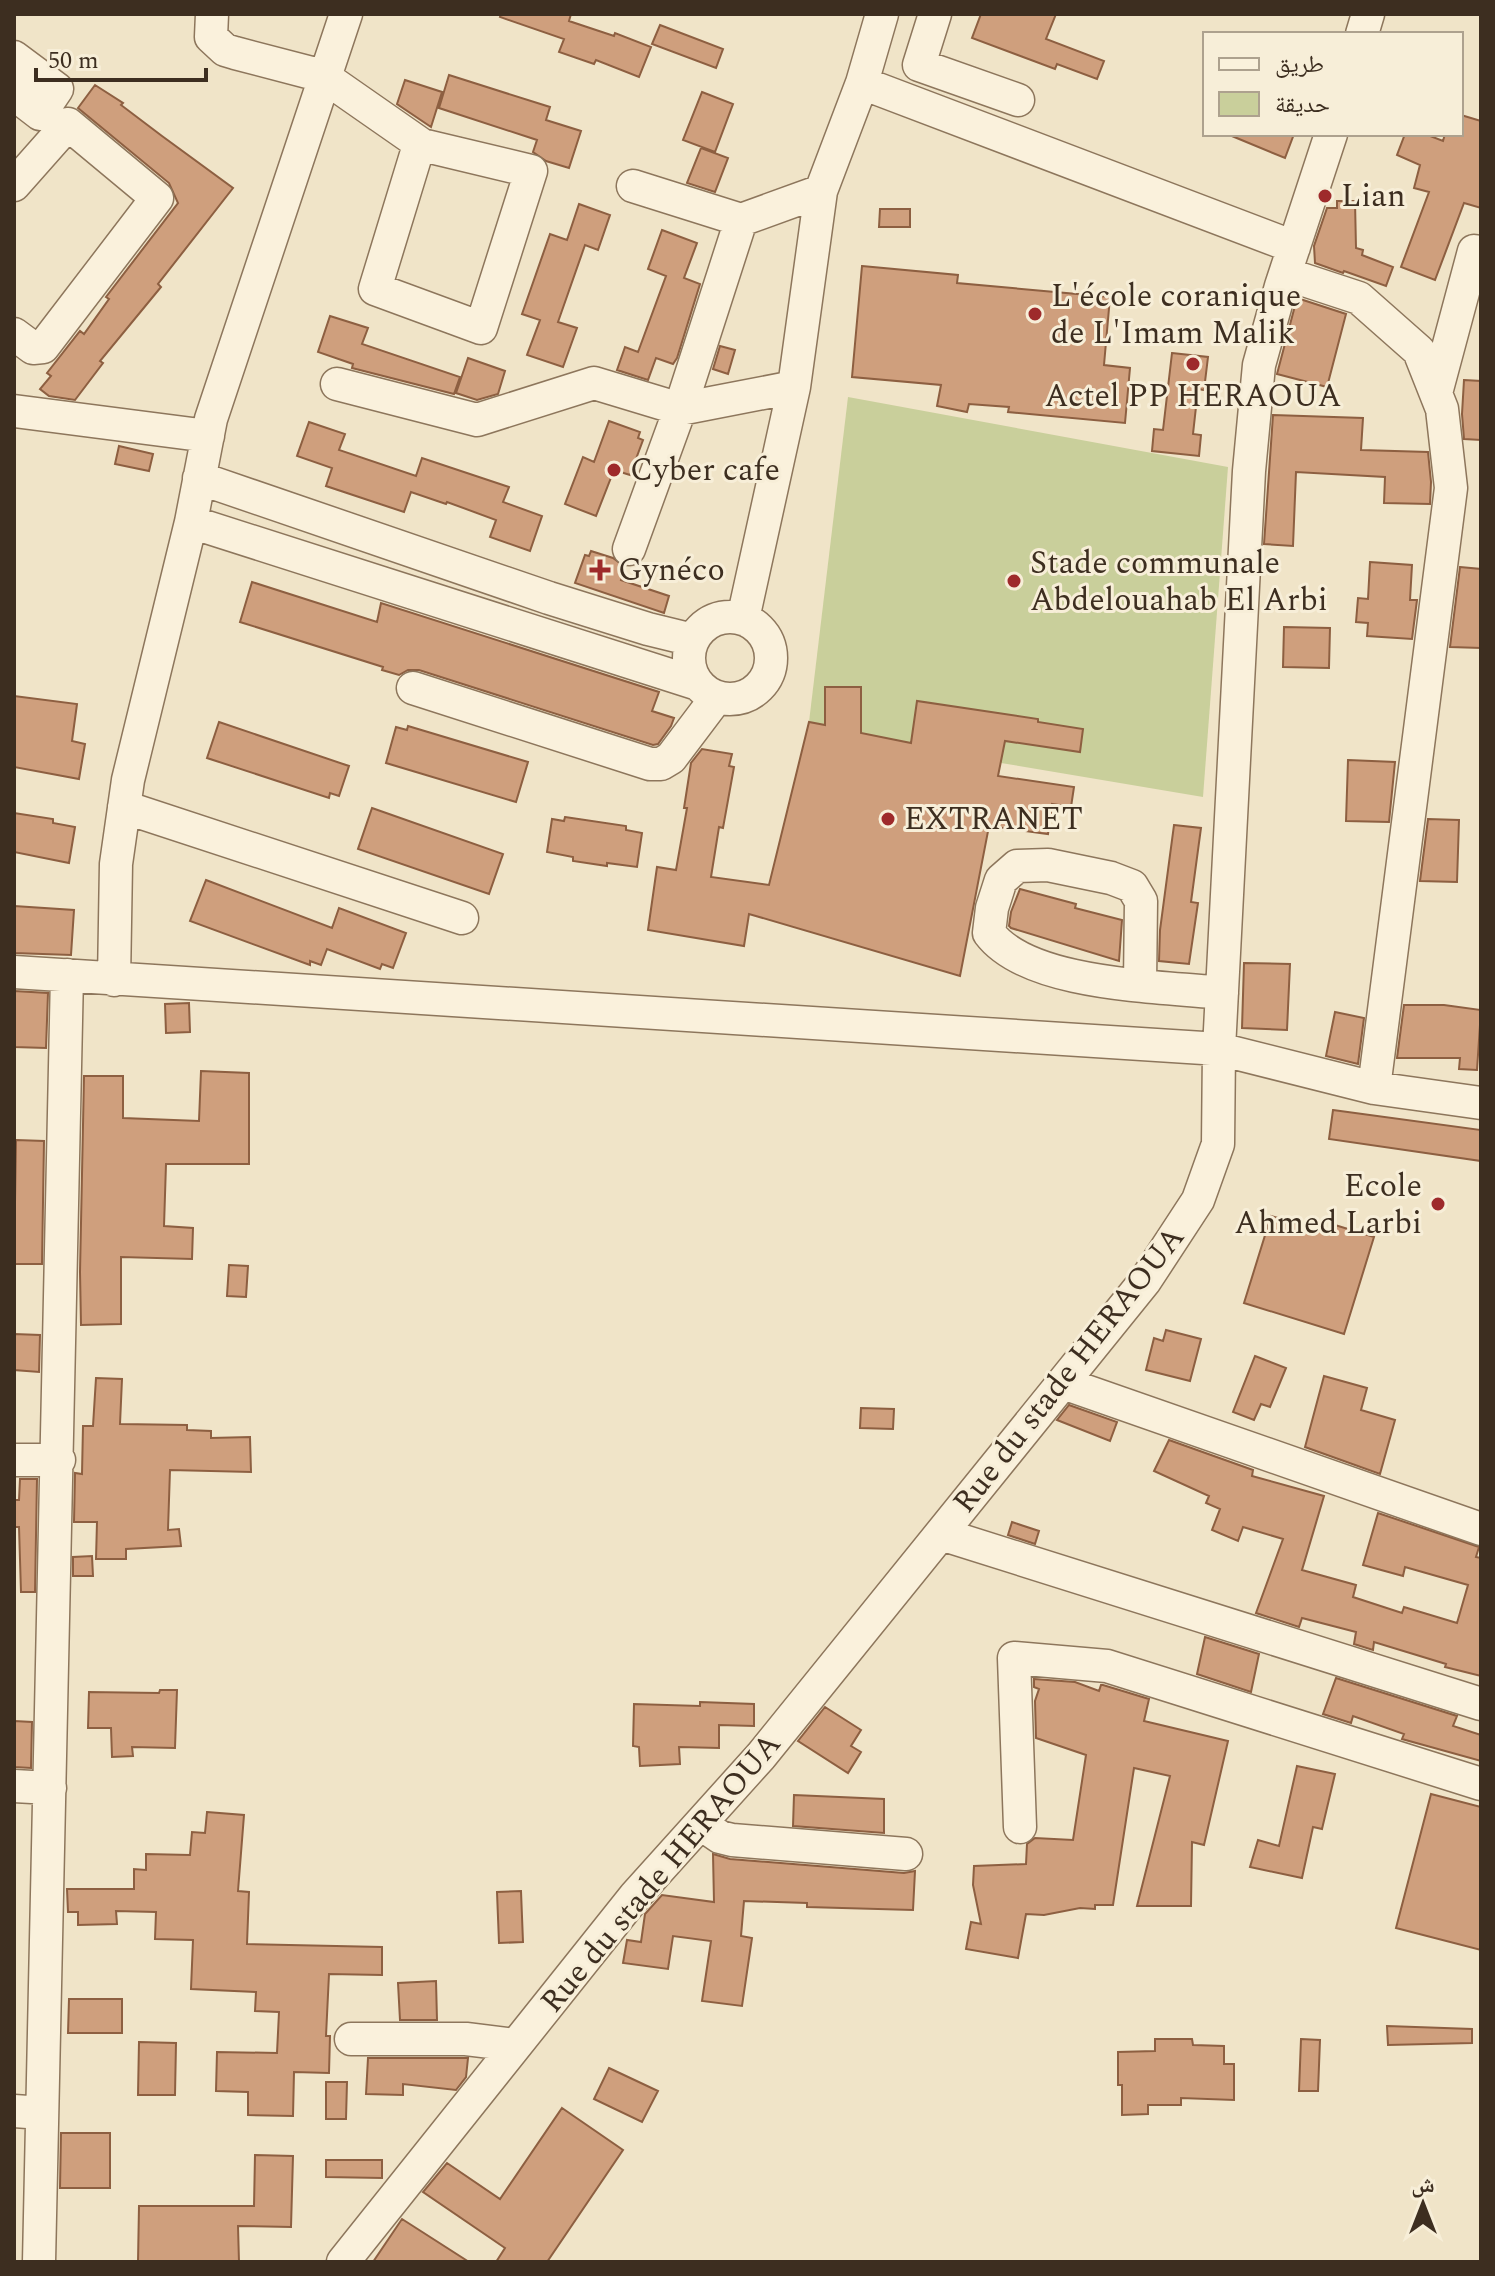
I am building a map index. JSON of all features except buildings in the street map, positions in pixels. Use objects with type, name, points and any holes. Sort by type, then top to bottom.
[{"type":"street","points":[[212,14],[211,37],[225,50],[323,76],[422,145],[531,171],[481,328],[375,289],[419,145]]},
{"type":"street","points":[[114,980],[116,864],[128,780],[191,522],[211,419],[346,14]]},
{"type":"street","points":[[743,619],[794,387],[821,191],[862,83],[882,14]]},
{"type":"street","points":[[935,14],[919,65],[1018,100]]},
{"type":"street","points":[[14,57],[57,89],[40,114],[14,94]]},
{"type":"street","points":[[862,83],[1290,260],[1359,298],[1419,351],[1442,409],[1451,488],[1374,1088]]},
{"type":"street","points":[[14,334],[33,348],[43,347],[157,198],[72,124],[65,125],[20,166]]},
{"type":"street","name":"Rue du stade HERAOUA","points":[[343,2262],[635,1896],[761,1756],[1063,1383],[1145,1281],[1198,1200],[1218,1144],[1219,1049],[1249,471],[1259,365],[1330,136]]},
{"type":"street","points":[[633,186],[741,220],[821,191]]},
{"type":"street","points":[[629,549],[680,409],[741,220]]},
{"type":"street","points":[[1436,393],[1474,251],[1481,253]]},
{"type":"street","points":[[337,384],[477,420],[594,383],[680,409],[794,387]]},
{"type":"street","points":[[14,411],[208,436]]},
{"type":"street","points":[[199,478],[549,598],[693,640]]},
{"type":"street","points":[[191,522],[707,691],[740,698],[760,686],[767,676],[771,654],[762,632],[743,619],[720,618],[709,623],[693,640],[689,662],[707,691]]},
{"type":"street","points":[[413,688],[650,764],[661,764],[671,758],[707,691]]},
{"type":"street","points":[[124,807],[462,918]]},
{"type":"street","points":[[1140,984],[1141,901],[1132,886],[1111,878],[1048,865],[1017,866],[1001,880],[992,908],[989,933],[998,945],[1018,958],[1075,977],[1222,993]]},
{"type":"street","points":[[14,972],[1219,1049],[1374,1088],[1481,1103]]},
{"type":"street","points":[[39,2262],[28,2112],[50,1788],[67,975]]},
{"type":"street","points":[[1063,1383],[1481,1529]]},
{"type":"street","points":[[14,1460],[59,1460]]},
{"type":"street","points":[[941,1534],[1481,1704]]},
{"type":"street","points":[[1020,1827],[1014,1658],[1107,1666],[1481,1784]]},
{"type":"street","points":[[14,1786],[50,1788]]},
{"type":"street","points":[[701,1824],[720,1837],[732,1840],[906,1854]]},
{"type":"street","points":[[351,2039],[466,2039],[516,2045]]},
{"type":"green space","name":"Stade communale Abdelouahab El Arbi","points":[[848,397],[1228,467],[1203,797],[1001,763],[809,722]]},
{"type":"place","name":"Lian","points":[[1325,196]]},
{"type":"place","name":"L'école coranique de L'Imam Malik","points":[[1035,314]]},
{"type":"place","name":"Actel PP HERAOUA","points":[[1193,364]]},
{"type":"place","name":"Cyber cafe","points":[[614,470]]},
{"type":"place","name":"Gynéco","points":[[600,570]]},
{"type":"place","name":"Stade communale Abdelouahab El Arbi","points":[[1014,581]]},
{"type":"place","name":"EXTRANET","points":[[888,819]]},
{"type":"place","name":"Ecole Ahmed Larbi","points":[[1438,1204]]}]
